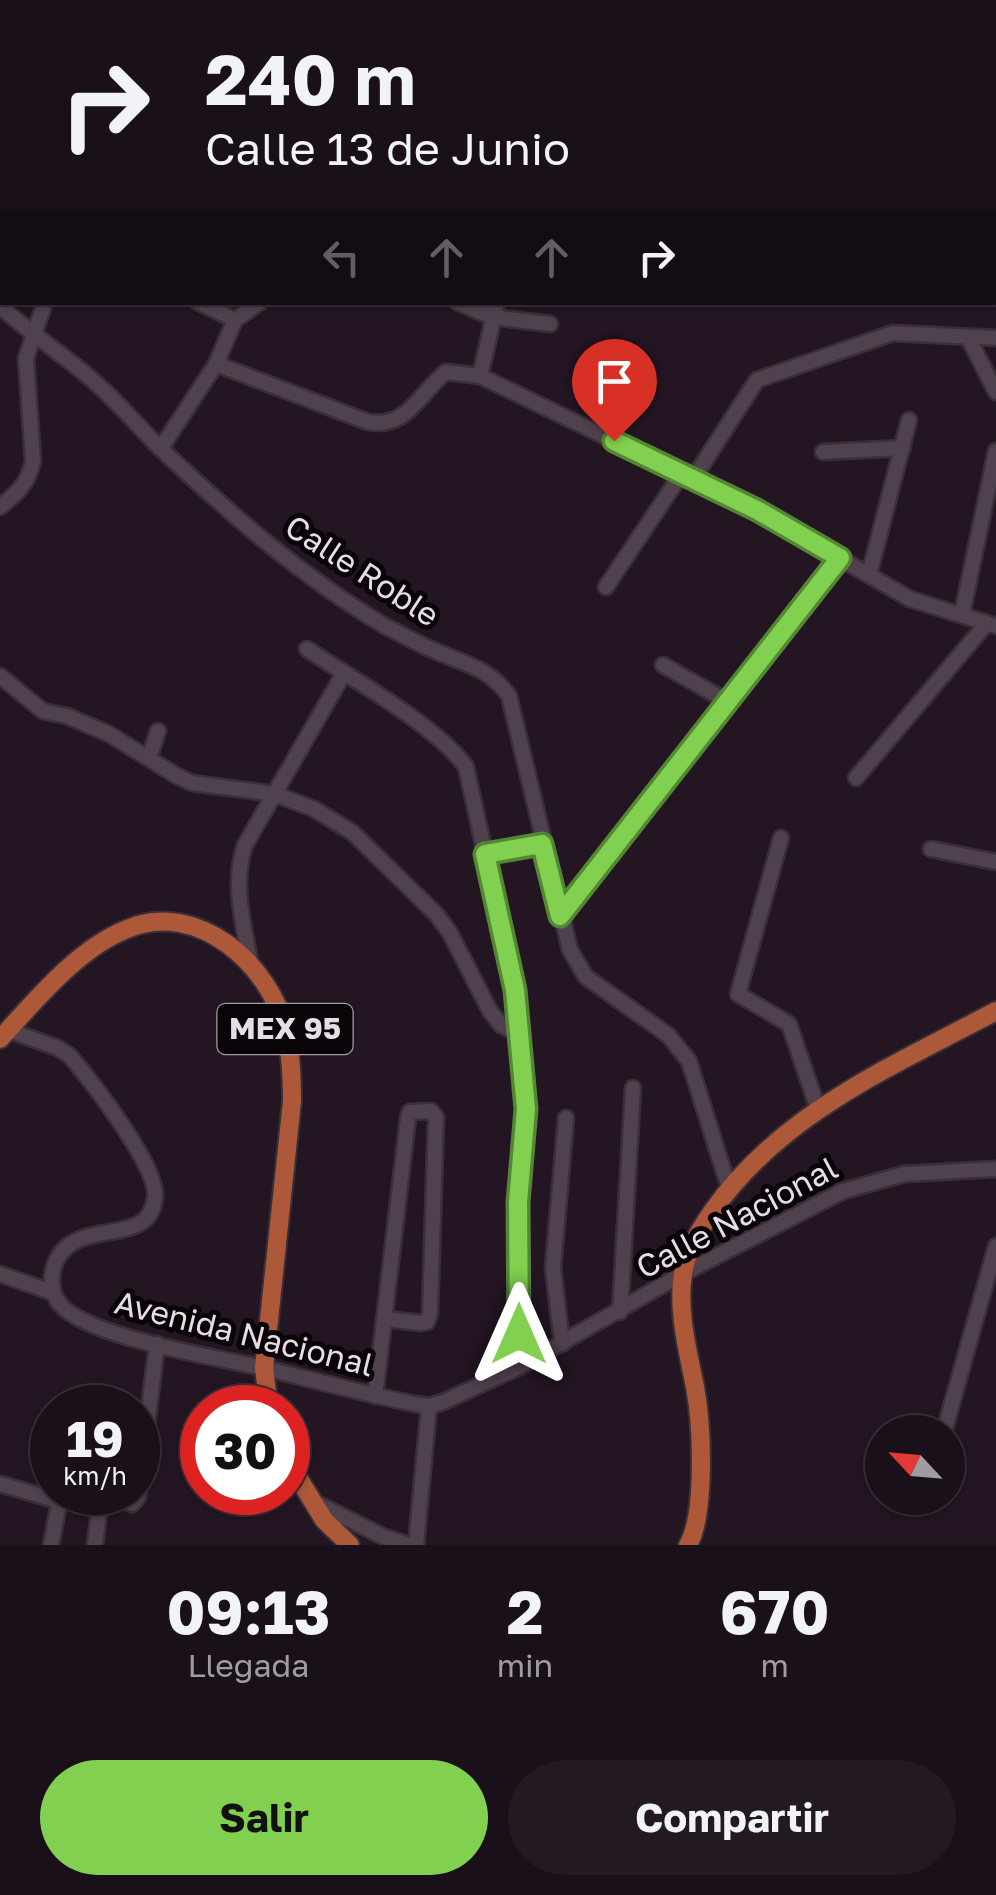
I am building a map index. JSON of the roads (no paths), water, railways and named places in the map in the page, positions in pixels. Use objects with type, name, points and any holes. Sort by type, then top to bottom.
[{"type":"main road","name":"MEX 95","points":[[4,1035],[97,946],[143,923],[165,921],[199,927],[250,961],[277,1006],[286,1030],[292,1068],[292,1101],[264,1368],[266,1385]]},
{"type":"main road","points":[[688,1545],[696,1532],[700,1445],[699,1409],[682,1318],[682,1274],[699,1233],[729,1188],[776,1140],[844,1092],[996,1011]]},
{"type":"main road","points":[[310,1501],[350,1545]]},
{"type":"street","points":[[0,507],[23,488],[33,462],[26,358],[44,305]]},
{"type":"street","points":[[204,305],[235,320]]},
{"type":"street","points":[[161,448],[216,364],[235,320],[256,305]]},
{"type":"street","name":"Calle Roble","points":[[0,306],[90,377],[161,448],[276,552],[400,634],[499,681],[509,696],[570,950],[586,976],[668,1035],[689,1061],[729,1188]]},
{"type":"street","points":[[480,376],[494,310],[550,324]]},
{"type":"street","points":[[606,587],[757,380],[893,333],[996,338]]},
{"type":"street","points":[[968,337],[996,392]]},
{"type":"street","points":[[216,364],[385,426],[398,420],[446,372],[480,376],[757,510],[910,599],[992,625],[856,778]]},
{"type":"street","points":[[869,574],[909,420]]},
{"type":"street","points":[[823,452],[903,448]]},
{"type":"street","points":[[962,614],[996,451]]},
{"type":"street","points":[[560,916],[840,558]]},
{"type":"street","points":[[307,649],[400,709],[458,755],[466,767],[515,990],[526,1109],[518,1202],[520,1367],[429,1406],[416,1545]]},
{"type":"street","points":[[663,664],[728,702]]},
{"type":"street","points":[[250,961],[241,911],[240,859],[344,673]]},
{"type":"street","points":[[0,676],[43,711],[67,716],[109,734],[192,782],[275,794],[314,809],[352,832],[436,915],[450,933],[490,1011],[501,1025],[517,1033]]},
{"type":"street","points":[[149,758],[158,731]]},
{"type":"street","points":[[781,838],[738,994],[789,1024],[818,1110]]},
{"type":"street","points":[[485,854],[542,844]]},
{"type":"street","points":[[931,850],[996,862]]},
{"type":"street","points":[[4,1035],[70,1056],[144,1160],[153,1181],[155,1197],[140,1224],[122,1232],[86,1235],[62,1250],[53,1267],[54,1293]]},
{"type":"street","points":[[620,1312],[633,1088]]},
{"type":"street","points":[[375,1396],[408,1118],[410,1112],[431,1111],[436,1117],[430,1314],[421,1323],[386,1318]]},
{"type":"street","points":[[562,1344],[553,1268],[566,1118]]},
{"type":"street","name":"Calle Nacional","points":[[520,1367],[682,1274],[860,1184],[904,1174],[996,1169]]},
{"type":"street","points":[[949,1415],[996,1246]]},
{"type":"street","name":"Avenida Nacional","points":[[0,1274],[54,1293],[73,1315],[157,1344],[429,1406]]},
{"type":"street","points":[[152,1385],[157,1344]]},
{"type":"street","points":[[0,1484],[30,1490]]},
{"type":"street","points":[[310,1499],[409,1545]]},
{"type":"street","points":[[51,1545],[57,1515]]},
{"type":"street","points":[[95,1545],[98,1515]]}]
